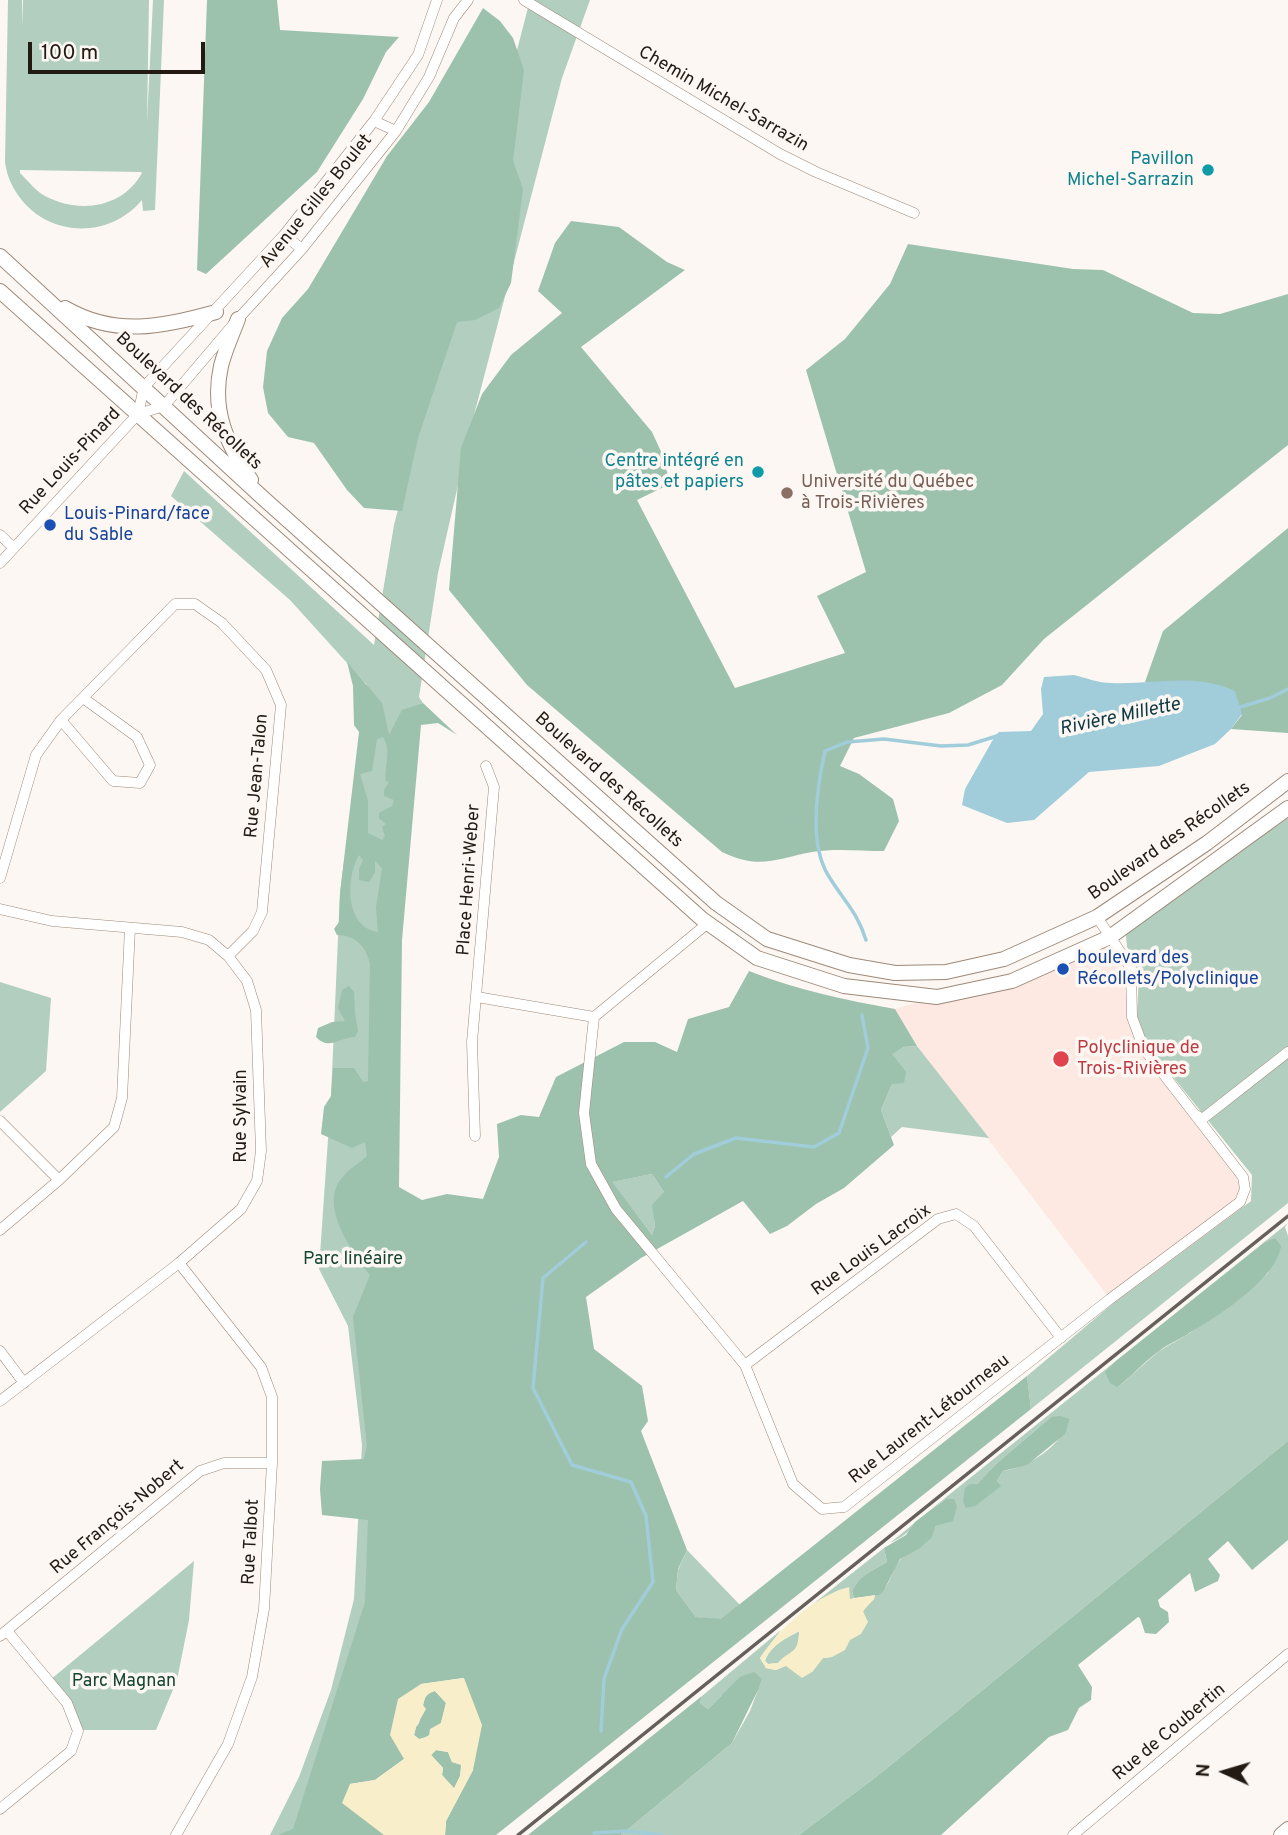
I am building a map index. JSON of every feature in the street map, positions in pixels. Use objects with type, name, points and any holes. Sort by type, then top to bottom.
[{"type":"main road","name":"Boulevard des Récollets","points":[[0,256],[264,498],[716,903],[767,939],[849,965],[895,973],[946,972],[1004,959],[1097,917],[1207,843],[1288,781]]},
{"type":"main road","points":[[0,291],[708,923],[757,958],[844,986],[937,997],[1012,981],[1110,937],[1288,808]]},
{"type":"main road","points":[[50,300],[70,311],[126,327],[171,324],[216,312]]},
{"type":"main road","points":[[238,319],[221,367],[218,410],[226,439],[264,498]]},
{"type":"main road","points":[[1281,1835],[1288,1829]]},
{"type":"street","name":"Avenue Gilles Boulet","points":[[144,387],[216,312],[284,234],[374,121],[418,55],[437,0]]},
{"type":"street","name":"Avenue Gilles Boulet","points":[[164,406],[302,249],[396,131],[429,77],[454,18],[468,0]]},
{"type":"street","name":"Chemin Michel-Sarrazin","points":[[524,0],[780,154],[914,213]]},
{"type":"street","points":[[374,121],[396,131]]},
{"type":"street","points":[[284,234],[302,249]]},
{"type":"street","name":"Rue Louis-Pinard","points":[[138,414],[144,387]]},
{"type":"street","name":"Rue Louis-Pinard","points":[[0,563],[138,414],[164,406]]},
{"type":"street","points":[[0,535],[13,547]]},
{"type":"street","name":"Rue Jean-Talon","points":[[0,878],[36,755],[61,720],[175,604],[195,604],[222,623],[267,670],[281,705],[262,912],[253,931],[228,956]]},
{"type":"street","points":[[61,720],[113,781],[140,783],[150,765],[137,737],[83,698]]},
{"type":"street","name":"Place Henri-Weber","points":[[475,1136],[472,1042],[494,787],[486,766]]},
{"type":"street","name":"Rue Sylvain","points":[[0,909],[52,921],[181,932],[209,940],[228,956],[247,981],[257,1010],[261,1151],[257,1181],[241,1209],[178,1263],[0,1401]]},
{"type":"street","points":[[1097,917],[1110,937]]},
{"type":"street","points":[[477,997],[594,1017],[708,923]]},
{"type":"street","points":[[0,1230],[59,1180],[114,1127],[122,1098],[130,928]]},
{"type":"street","name":"Rue Laurent-Létourneau","points":[[594,1017],[584,1113],[591,1164],[616,1209],[745,1365],[793,1484],[822,1509],[844,1507],[1240,1202],[1245,1189],[1243,1177],[1144,1049],[1132,1017],[1131,968],[1110,937]]},
{"type":"street","points":[[1201,1120],[1288,1052]]},
{"type":"street","points":[[0,1121],[59,1180]]},
{"type":"street","name":"Rue Louis Lacroix","points":[[745,1365],[937,1219],[956,1214],[974,1226],[1060,1338]]},
{"type":"street","name":"Rue Talbot","points":[[176,1835],[228,1744],[252,1677],[264,1609],[272,1463],[272,1397],[261,1367],[178,1263]]},
{"type":"street","points":[[0,1351],[24,1383]]},
{"type":"street","name":"Rue François-Nobert","points":[[3,1634],[200,1471],[224,1463],[272,1463]]},
{"type":"street","points":[[0,1809],[71,1751],[78,1731],[67,1703],[3,1634]]},
{"type":"street","name":"Rue de Coubertin","points":[[1073,1835],[1288,1654]]},
{"type":"shaded area","points":[[1110,937],[1131,968],[1132,1017],[1144,1049],[1243,1177],[1240,1202],[1110,1299],[917,1046],[895,1009],[935,997],[1012,981]]},
{"type":"green space","points":[[8,0],[22,0],[22,27],[23,0],[149,0],[147,122],[153,0],[164,0],[155,210],[143,211],[142,200],[127,214],[91,228],[72,228],[54,223],[37,214],[22,201],[10,181],[5,162]],"holes":[[[20,170],[141,172],[134,185],[124,194],[112,200],[86,206],[58,202],[45,196]]]},
{"type":"green space","points":[[207,0],[277,0],[280,30],[399,37],[386,52],[363,99],[317,172],[206,274],[197,270]]},
{"type":"green space","name":"Parc linéaire","points":[[530,0],[590,0],[562,78],[474,415],[438,573],[419,697],[423,703],[418,705],[392,880],[405,1461],[327,1835],[270,1835],[299,1777],[331,1690],[354,1599],[362,1445],[348,1326],[319,1269],[331,1096],[340,893],[367,685],[290,600],[171,496],[184,471],[374,645],[394,525]]},
{"type":"green space","points":[[483,8],[500,21],[513,38],[524,70],[513,161],[523,189],[511,283],[499,308],[475,320],[457,322],[418,438],[402,511],[364,508],[347,490],[314,443],[288,437],[268,413],[263,387],[267,351],[282,318],[308,289],[387,156],[429,102]]},
{"type":"green space","points":[[571,221],[619,227],[667,262],[685,270],[581,347],[652,432],[663,456],[670,484],[637,500],[735,688],[845,653],[817,596],[866,572],[806,370],[845,339],[890,284],[908,244],[1073,269],[1103,270],[1193,313],[1220,314],[1288,294],[1288,445],[1044,639],[1002,685],[949,713],[854,738],[840,766],[859,774],[893,799],[899,821],[884,851],[821,851],[767,861],[746,861],[722,852],[527,685],[449,590],[461,448],[482,394],[511,355],[562,313],[538,291],[555,243]]},
{"type":"green space","points":[[1288,528],[1288,733],[1231,729],[1242,715],[1145,682],[1163,631]]},
{"type":"green space","points":[[347,662],[382,703],[389,735],[402,710],[423,703],[457,735],[438,723],[421,725],[402,940],[399,1187],[422,1200],[447,1194],[483,1199],[499,1157],[497,1124],[521,1115],[539,1117],[556,1077],[624,1042],[655,1042],[677,1052],[688,1019],[729,1007],[749,971],[821,994],[895,1009],[917,1046],[904,1047],[892,1054],[906,1072],[904,1083],[892,1084],[881,1110],[894,1145],[844,1188],[816,1204],[787,1226],[770,1234],[743,1201],[641,1258],[586,1297],[594,1349],[642,1386],[648,1421],[641,1431],[687,1550],[678,1569],[676,1590],[696,1617],[721,1619],[1027,1376],[1031,1409],[496,1835],[445,1835],[446,1821],[473,1770],[463,1678],[421,1684],[404,1759],[375,1780],[350,1784],[384,1835],[278,1835],[293,1829],[365,1602],[368,1520],[322,1515],[320,1489],[322,1461],[364,1459],[367,1446],[353,1317],[370,1275],[341,1229],[334,1203],[335,1191],[341,1179],[367,1156],[365,1142],[352,1148],[321,1134],[324,1107],[331,1096],[333,1068],[354,1068],[363,1082],[368,1081],[370,964],[359,943],[350,937],[337,935],[334,929],[339,922],[359,732],[354,725],[353,686]],"holes":[[[383,737],[387,754],[386,781],[389,782],[384,796],[394,800],[392,806],[379,813],[379,818],[386,824],[382,827],[385,836],[382,840],[368,833],[368,801],[360,774],[372,771],[377,739]],[[359,855],[363,860],[359,869],[359,880],[369,882],[375,872],[375,861],[382,868],[376,908],[378,932],[367,928],[359,921],[354,911],[350,888]],[[652,1174],[664,1192],[652,1205],[655,1226],[652,1235],[612,1182]]]},
{"type":"green space","points":[[1288,818],[1288,1203],[1031,1409],[1027,1376],[1110,1306],[1251,1201],[1252,1175],[1149,1047],[1137,1018],[1139,974],[1133,955],[1127,947],[1126,935],[1130,929]]},
{"type":"green space","points":[[0,982],[51,998],[46,1071],[0,1112]]},
{"type":"green space","points":[[349,986],[354,992],[358,1031],[355,1037],[325,1043],[316,1037],[318,1028],[332,1022],[345,1021],[338,1008],[342,990]]},
{"type":"green space","points":[[917,1046],[989,1138],[902,1127],[891,1137],[881,1110],[892,1084],[891,1054],[904,1047]]},
{"type":"green space","points":[[652,1174],[664,1192],[654,1220],[652,1235],[611,1182]]},
{"type":"green space","points":[[1288,1223],[1285,1227],[1288,1236],[1288,1441],[876,1777],[799,1835],[621,1835],[732,1743],[750,1711],[762,1679],[721,1696],[708,1709],[700,1703],[702,1696],[781,1630],[760,1658],[766,1668],[776,1670],[786,1665],[812,1672],[823,1658],[832,1657],[868,1604],[887,1586],[904,1555],[927,1541],[936,1526],[953,1520],[946,1499],[905,1535],[890,1543]],"holes":[[[1275,1238],[1268,1273],[1247,1292],[1190,1333],[1159,1351],[1118,1387]],[[1051,1417],[1070,1419],[1060,1438],[1044,1453],[1024,1465],[1003,1471],[997,1481],[1000,1486],[970,1484],[977,1484],[997,1463]]]},
{"type":"green space","points":[[1275,1238],[1281,1246],[1277,1259],[1257,1284],[1214,1318],[1162,1349],[1117,1387],[1110,1383],[1105,1372],[1116,1361],[1264,1243]]},
{"type":"green space","points":[[1051,1417],[1070,1419],[1065,1434],[1027,1465],[1003,1471],[997,1481],[1001,1486],[975,1506],[966,1508],[963,1501],[965,1488],[970,1484],[977,1484],[997,1463]]},
{"type":"green space","points":[[1288,1441],[1288,1540],[1252,1570],[1228,1541],[1208,1559],[1220,1575],[1218,1581],[1195,1592],[1190,1573],[1158,1600],[1160,1607],[1168,1612],[1169,1622],[1156,1634],[1145,1633],[1138,1617],[1078,1665],[1092,1687],[1091,1700],[1079,1708],[1068,1730],[1049,1737],[941,1835],[799,1835],[876,1777]]},
{"type":"green space","points":[[946,1499],[954,1499],[957,1506],[953,1521],[936,1526],[931,1538],[920,1548],[900,1559],[879,1595],[854,1598],[852,1591],[859,1581],[887,1562],[884,1548],[906,1535],[915,1522]]},
{"type":"green space","points":[[884,1548],[887,1562],[859,1581],[852,1591],[854,1598],[849,1600],[848,1588],[813,1604]]},
{"type":"green space","points":[[687,1550],[740,1605],[721,1620],[696,1617],[676,1590],[678,1570]]},
{"type":"green space","name":"Parc Magnan","points":[[194,1561],[189,1620],[177,1680],[156,1730],[79,1730],[50,1680]]},
{"type":"green space","points":[[800,1631],[797,1648],[793,1652],[778,1663],[768,1664],[765,1661],[775,1647]]},
{"type":"green space","points":[[754,1672],[762,1679],[732,1743],[621,1835],[528,1835],[702,1696],[700,1703],[708,1709],[740,1677]]},
{"type":"green space","points":[[435,1691],[446,1703],[441,1723],[428,1736],[419,1739],[414,1735],[425,1697]]},
{"type":"green space","points":[[436,1750],[448,1752],[452,1762],[462,1765],[454,1789],[442,1775],[443,1768],[431,1755]]},
{"type":"sand","points":[[849,1587],[850,1599],[875,1595],[863,1611],[868,1622],[861,1634],[850,1640],[845,1650],[832,1657],[823,1658],[812,1672],[802,1678],[786,1666],[776,1670],[766,1668],[760,1658],[787,1625],[810,1606]],"holes":[[[799,1631],[793,1651],[778,1663],[768,1664],[765,1661],[775,1647]]]},
{"type":"sand","points":[[464,1678],[482,1725],[473,1770],[446,1821],[445,1835],[384,1835],[342,1803],[350,1784],[375,1780],[404,1759],[390,1735],[398,1699],[421,1684]],"holes":[[[435,1691],[446,1703],[441,1723],[430,1729],[429,1736],[419,1739],[414,1735],[426,1709],[424,1700]],[[436,1750],[448,1752],[452,1762],[461,1765],[460,1776],[454,1788],[442,1775],[443,1768],[431,1755]]]},
{"type":"water","points":[[1074,675],[1106,683],[1190,681],[1220,685],[1235,691],[1242,714],[1215,744],[1159,766],[1089,772],[1034,820],[1007,823],[962,805],[965,789],[995,736],[999,732],[1031,731],[1043,714],[1041,689],[1044,677]]},
{"type":"waterway","name":"Rivière Millette","points":[[1237,708],[1270,698],[1288,689]]},
{"type":"waterway","name":"Rivière Millette","points":[[866,940],[854,913],[828,875],[818,847],[817,797],[825,751],[847,742],[884,739],[941,746],[968,745],[997,736]]},
{"type":"waterway","name":"Rivière Millette","points":[[666,1177],[694,1154],[736,1138],[814,1147],[839,1133],[868,1048],[862,1015]]},
{"type":"waterway","name":"Rivière Millette","points":[[586,1242],[543,1278],[533,1388],[572,1465],[631,1482],[646,1516],[653,1582],[622,1629],[604,1679],[601,1731]]},
{"type":"waterway","points":[[594,1833],[627,1831],[662,1835]]},
{"type":"railway","points":[[518,1835],[1288,1216]]},
{"type":"place","name":"Pavillon Michel-Sarrazin","points":[[1208,170]]},
{"type":"place","name":"Centre intégré en pâtes et papiers","points":[[758,472]]},
{"type":"place","name":"Université du Québec à Trois-Rivières","points":[[787,493]]},
{"type":"place","name":"Louis-Pinard/face du Sable","points":[[50,525]]},
{"type":"place","name":"boulevard des Récollets/Polyclinique","points":[[1063,969]]},
{"type":"place","name":"Polyclinique de Trois-Rivières","points":[[1061,1059]]}]
